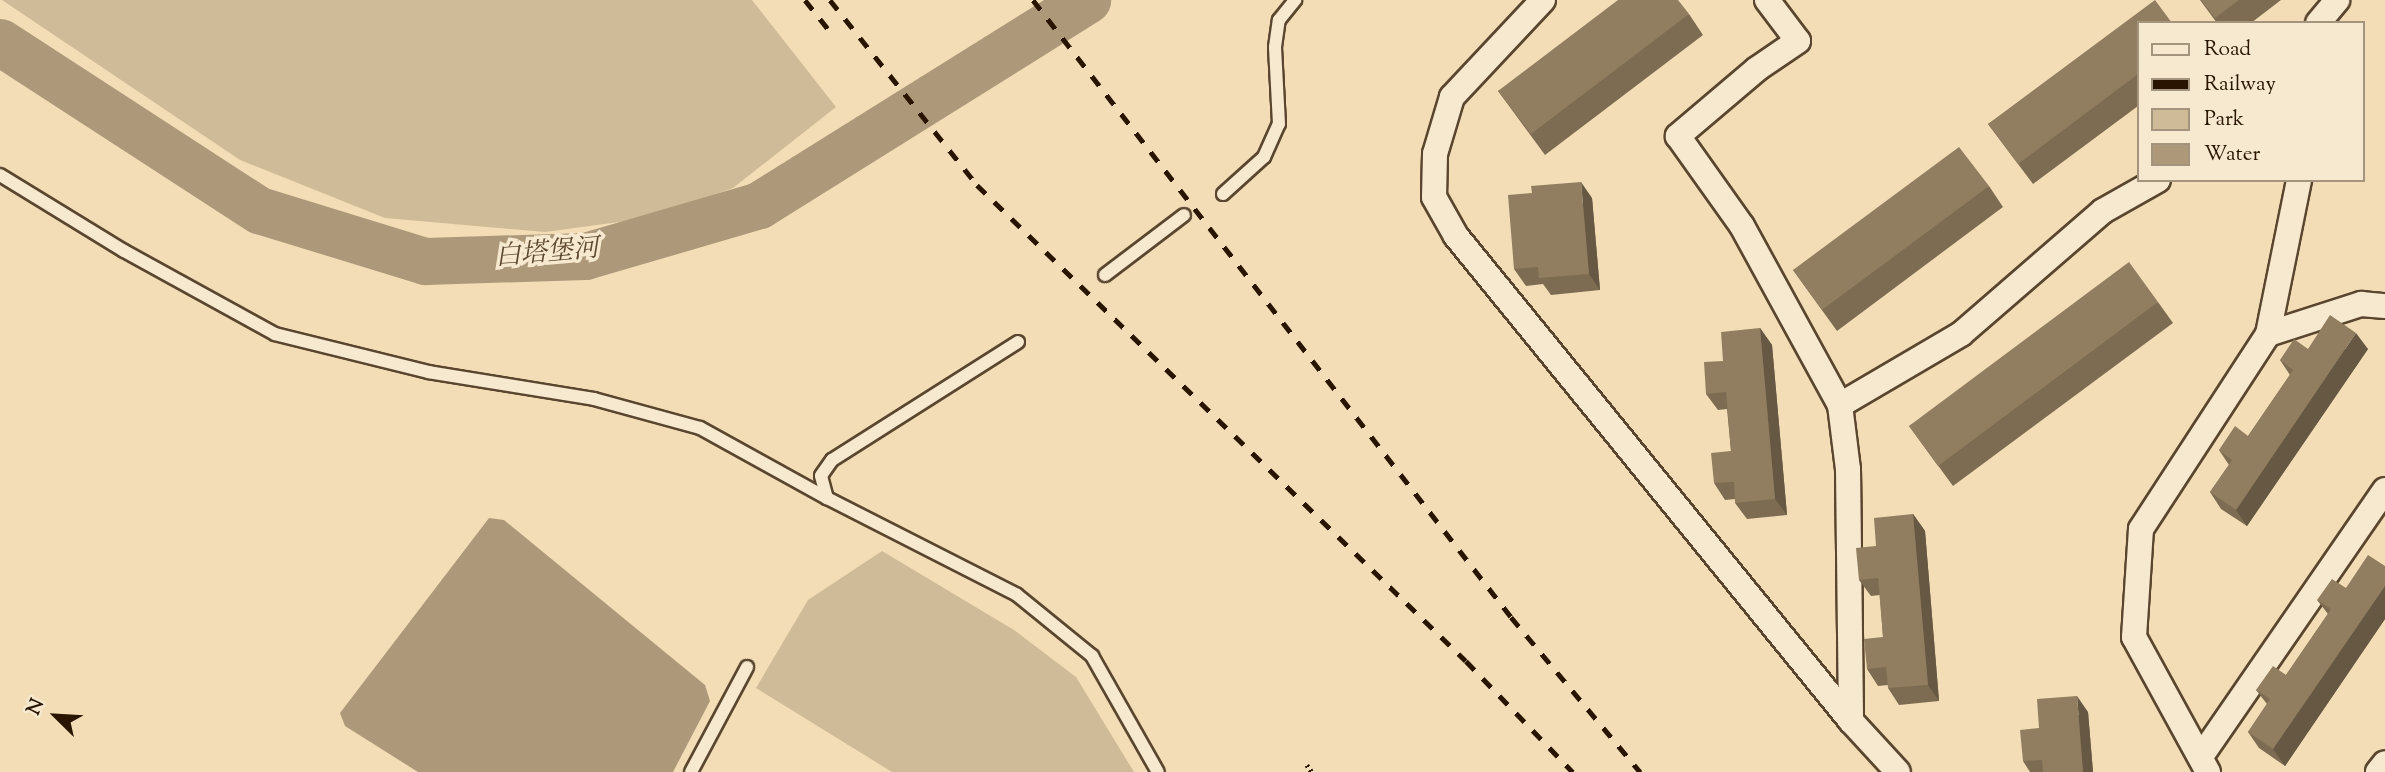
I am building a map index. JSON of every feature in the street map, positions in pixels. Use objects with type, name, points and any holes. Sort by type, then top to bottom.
[{"type":"street","points":[[1543,0],[1452,97],[1435,154],[1434,197],[1456,236],[1851,721],[1898,772]]},
{"type":"street","points":[[1767,0],[1798,41],[1756,69],[1678,136],[1742,226],[1840,405],[1847,469],[1851,721]]},
{"type":"street","points":[[2320,21],[2337,0]]},
{"type":"street","points":[[1840,405],[1961,334],[2103,211],[2154,182]]},
{"type":"street","points":[[2299,182],[2268,334],[2141,528],[2134,637],[2205,764],[2385,490]]},
{"type":"street","points":[[2268,334],[2361,304],[2385,306]]},
{"type":"street","points":[[2378,772],[2385,763]]},
{"type":"lane","points":[[1223,194],[1264,157],[1279,124],[1275,47],[1279,20],[1295,0]]},
{"type":"lane","points":[[0,176],[124,251],[275,334],[428,372],[594,399],[700,428],[827,498],[1017,595],[1092,656],[1158,772]]},
{"type":"lane","points":[[1105,275],[1184,215]]},
{"type":"lane","points":[[827,498],[821,476],[832,460],[1018,342]]},
{"type":"lane","points":[[691,772],[747,667]]},
{"type":"path","points":[[1307,765],[1312,772]]},
{"type":"green space","points":[[2,0],[752,0],[836,107],[733,188],[649,218],[545,232],[385,218],[240,160]]},
{"type":"green space","points":[[882,551],[1014,630],[1076,677],[1134,772],[892,772],[756,688],[808,600]]},
{"type":"water","points":[[489,518],[504,520],[705,685],[710,701],[673,772],[418,772],[345,726],[340,713]]},
{"type":"building","points":[[1618,0],[1678,0],[1689,14],[1531,134],[1498,91]]},
{"type":"building","points":[[2155,0],[2171,21],[2136,21],[2136,76],[2018,164],[1988,124]]},
{"type":"building","points":[[2201,0],[2239,0],[2215,18]]},
{"type":"building","points":[[1959,147],[1989,186],[1822,310],[1793,270]]},
{"type":"building","points":[[1581,182],[1589,274],[1539,278],[1538,267],[1514,269],[1508,195],[1532,193],[1531,186]]},
{"type":"building","points":[[2129,262],[2158,302],[1938,466],[1909,426]]},
{"type":"building","points":[[2330,315],[2356,333],[2236,510],[2210,492],[2232,460],[2219,450],[2235,426],[2248,436],[2293,370],[2280,360],[2294,339],[2308,349]]},
{"type":"building","points":[[1760,328],[1775,499],[1735,503],[1734,482],[1714,483],[1711,453],[1731,451],[1726,392],[1706,394],[1704,362],[1723,361],[1721,332]]},
{"type":"building","points":[[1913,514],[1928,685],[1888,688],[1886,667],[1867,669],[1864,639],[1883,637],[1878,578],[1859,580],[1856,548],[1876,546],[1874,518]]},
{"type":"building","points":[[2368,555],[2385,566],[2385,586],[2273,749],[2248,732],[2270,699],[2256,690],[2273,666],[2286,675],[2331,609],[2317,600],[2332,579],[2346,588]]},
{"type":"building","points":[[2077,696],[2083,772],[2043,772],[2042,760],[2023,761],[2020,730],[2039,728],[2037,699]]},
{"type":"waterway","name":"白塔堡河","points":[[0,42],[259,210],[425,261],[585,256],[759,205],[1087,0]]},
{"type":"railway","points":[[805,0],[832,34]]},
{"type":"railway","points":[[830,0],[977,185],[1466,661],[1573,772]]},
{"type":"railway","points":[[1033,0],[1511,617],[1640,772]]}]
